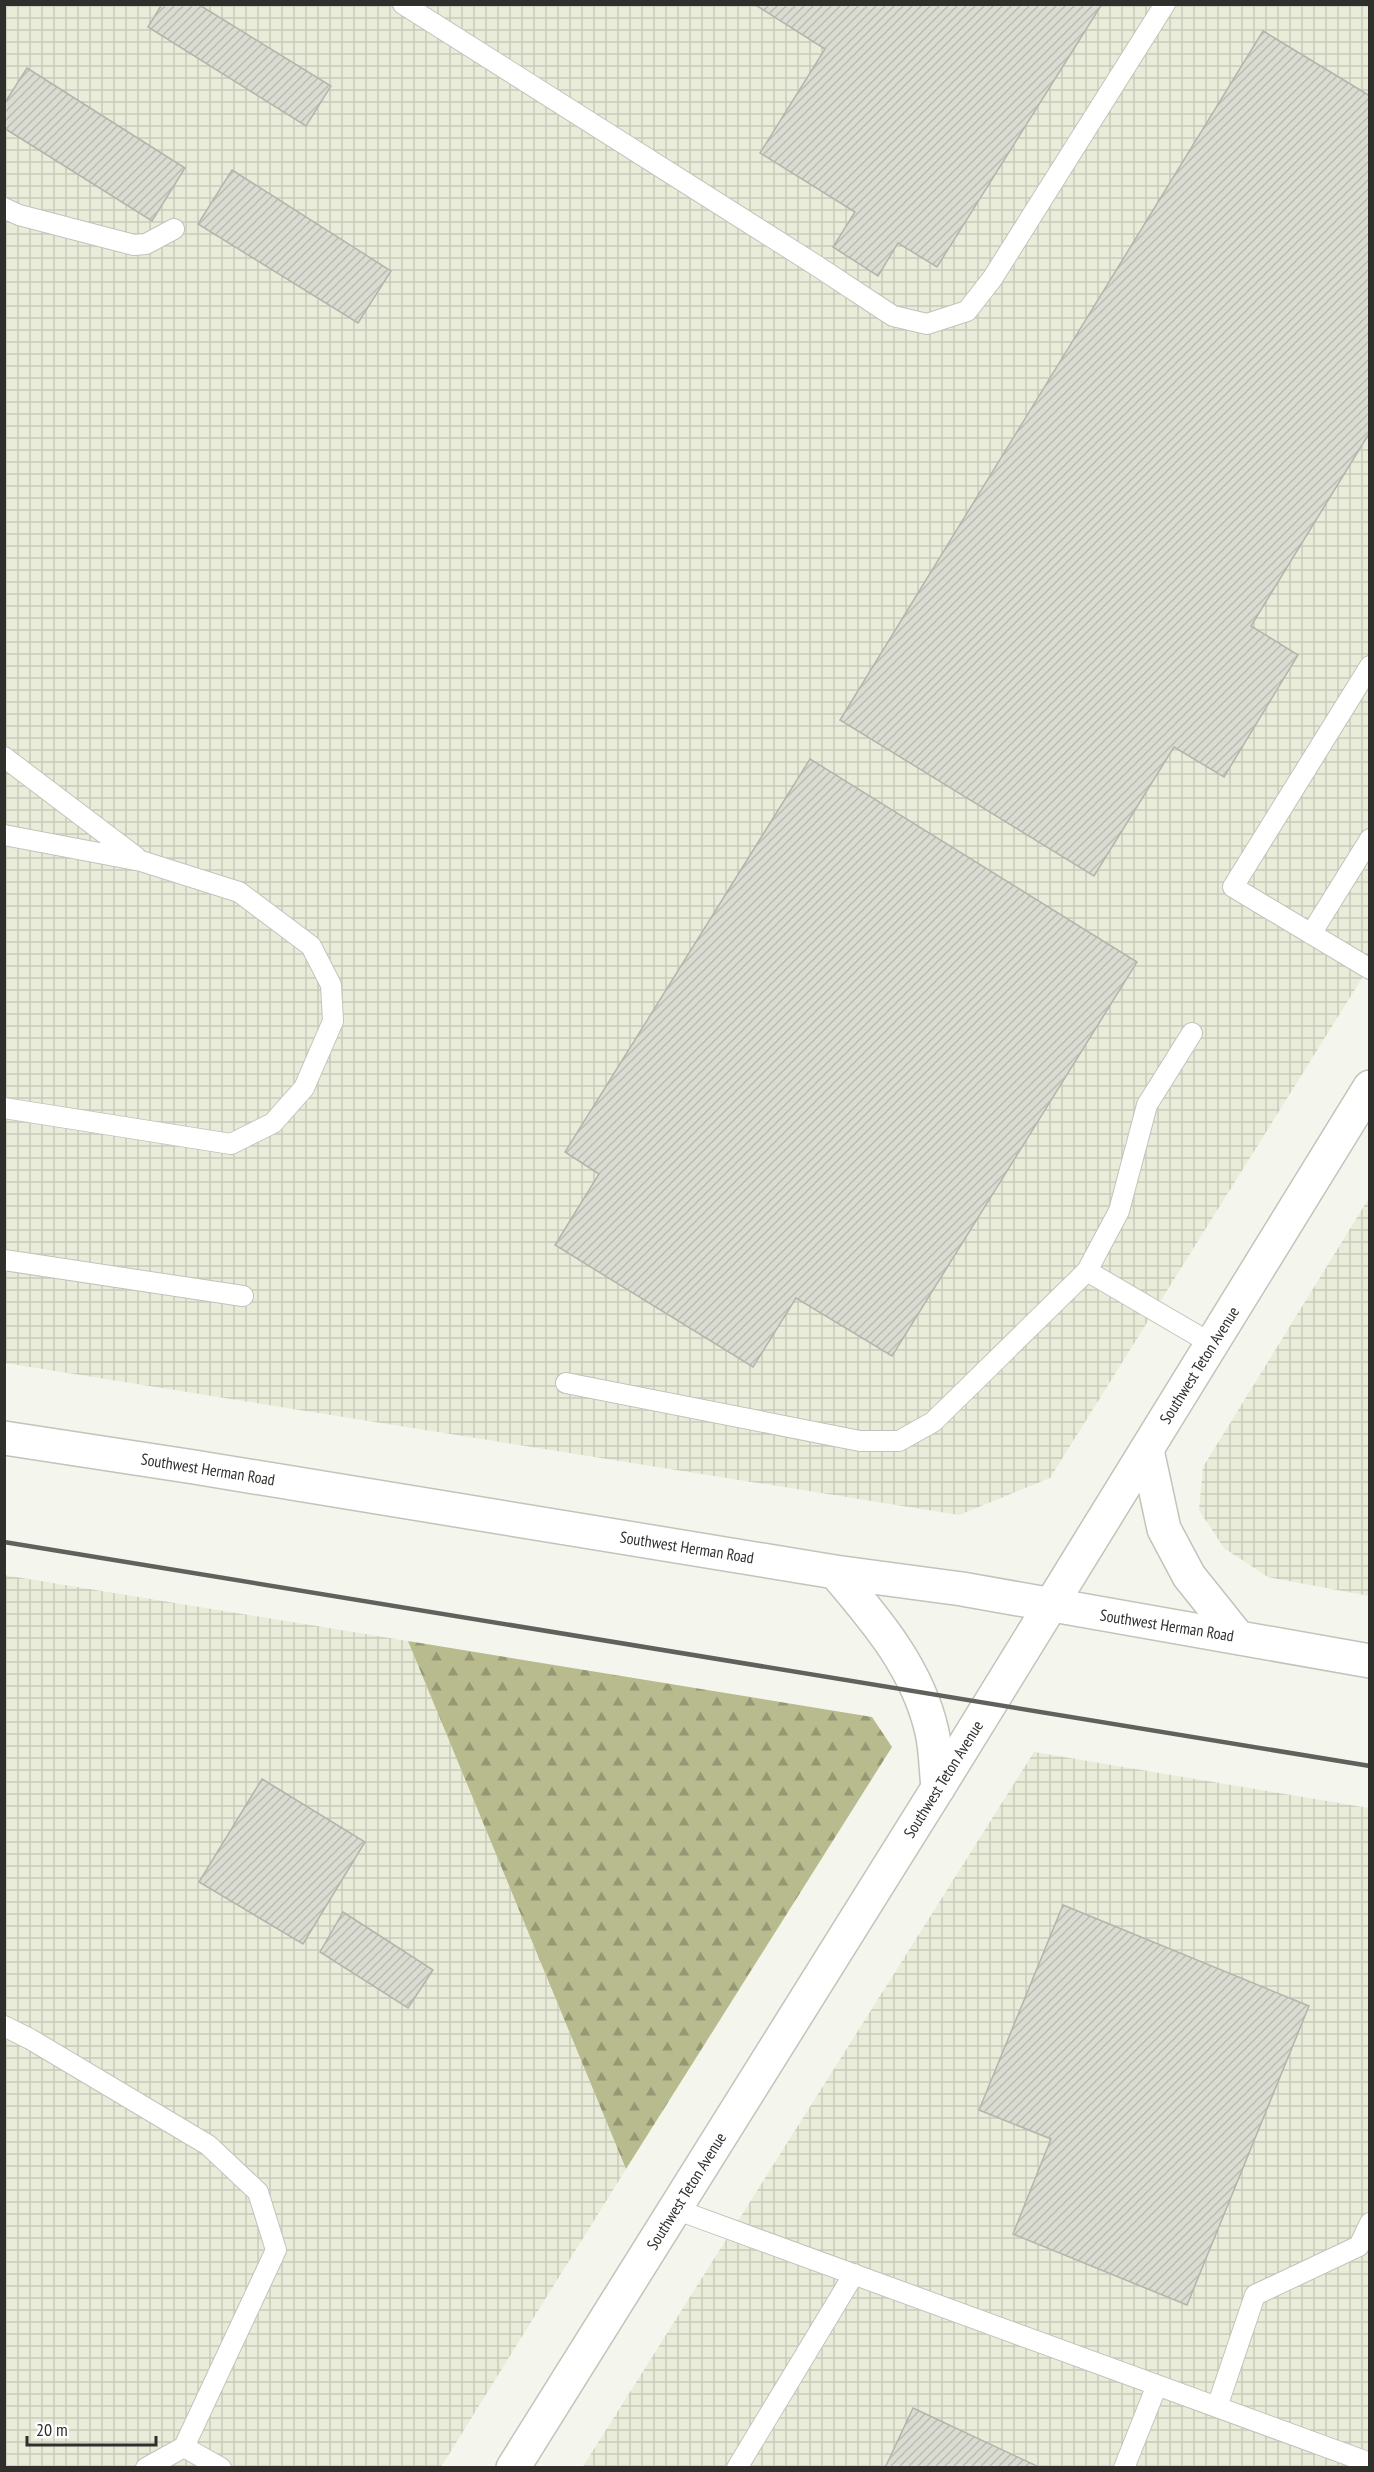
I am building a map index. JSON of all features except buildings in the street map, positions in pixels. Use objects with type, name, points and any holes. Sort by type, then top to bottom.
[{"type":"main road","name":"Southwest Teton Avenue","points":[[513,2468],[938,1788],[1370,1088]]},
{"type":"main road","name":"Southwest Herman Road","points":[[4,1438],[835,1572],[962,1589],[1370,1661]]},
{"type":"main road","points":[[1147,1450],[1164,1529],[1171,1544],[1189,1576],[1238,1636]]},
{"type":"main road","points":[[835,1572],[872,1616],[898,1652],[920,1694],[932,1733],[938,1788]]},
{"type":"lane","points":[[403,4],[893,316],[927,324],[967,311],[992,279],[1165,4]]},
{"type":"lane","points":[[4,208],[19,215],[134,245],[146,244],[174,229]]},
{"type":"lane","points":[[1370,666],[1233,887],[1370,969]]},
{"type":"lane","points":[[4,757],[141,861]]},
{"type":"lane","points":[[4,835],[141,861],[238,892],[311,946],[331,985],[333,1021],[304,1088],[273,1123],[231,1144],[4,1108]]},
{"type":"lane","points":[[1311,934],[1370,839]]},
{"type":"lane","points":[[566,1383],[860,1441],[899,1441],[933,1422],[1087,1271],[1119,1211],[1147,1105],[1192,1033]]},
{"type":"lane","points":[[4,1260],[243,1296]]},
{"type":"lane","points":[[1087,1271],[1212,1344]]},
{"type":"lane","points":[[4,2026],[30,2039],[208,2145],[258,2192],[276,2250],[184,2447],[146,2468]]},
{"type":"lane","points":[[675,2209],[1370,2463]]},
{"type":"lane","points":[[1217,2407],[1255,2295],[1359,2246],[1370,2223]]},
{"type":"lane","points":[[737,2468],[854,2274]]},
{"type":"lane","points":[[1124,2468],[1157,2385]]},
{"type":"lane","points":[[184,2447],[221,2468]]},
{"type":"shaded area","points":[[4,5],[1369,5],[1369,967],[1050,1478],[959,1515],[5,1363]]},
{"type":"shaded area","points":[[1369,1198],[1369,1596],[1268,1577],[1224,1548],[1199,1510],[1203,1467]]},
{"type":"shaded area","points":[[4,1575],[408,1641],[626,2169],[441,2467],[5,2467]]},
{"type":"shaded area","points":[[1034,1752],[1369,1808],[1369,2467],[582,2468]]},
{"type":"green space","points":[[408,1641],[872,1717],[892,1747],[626,2169]]},
{"type":"railway","points":[[4,1542],[1370,1766]]}]
